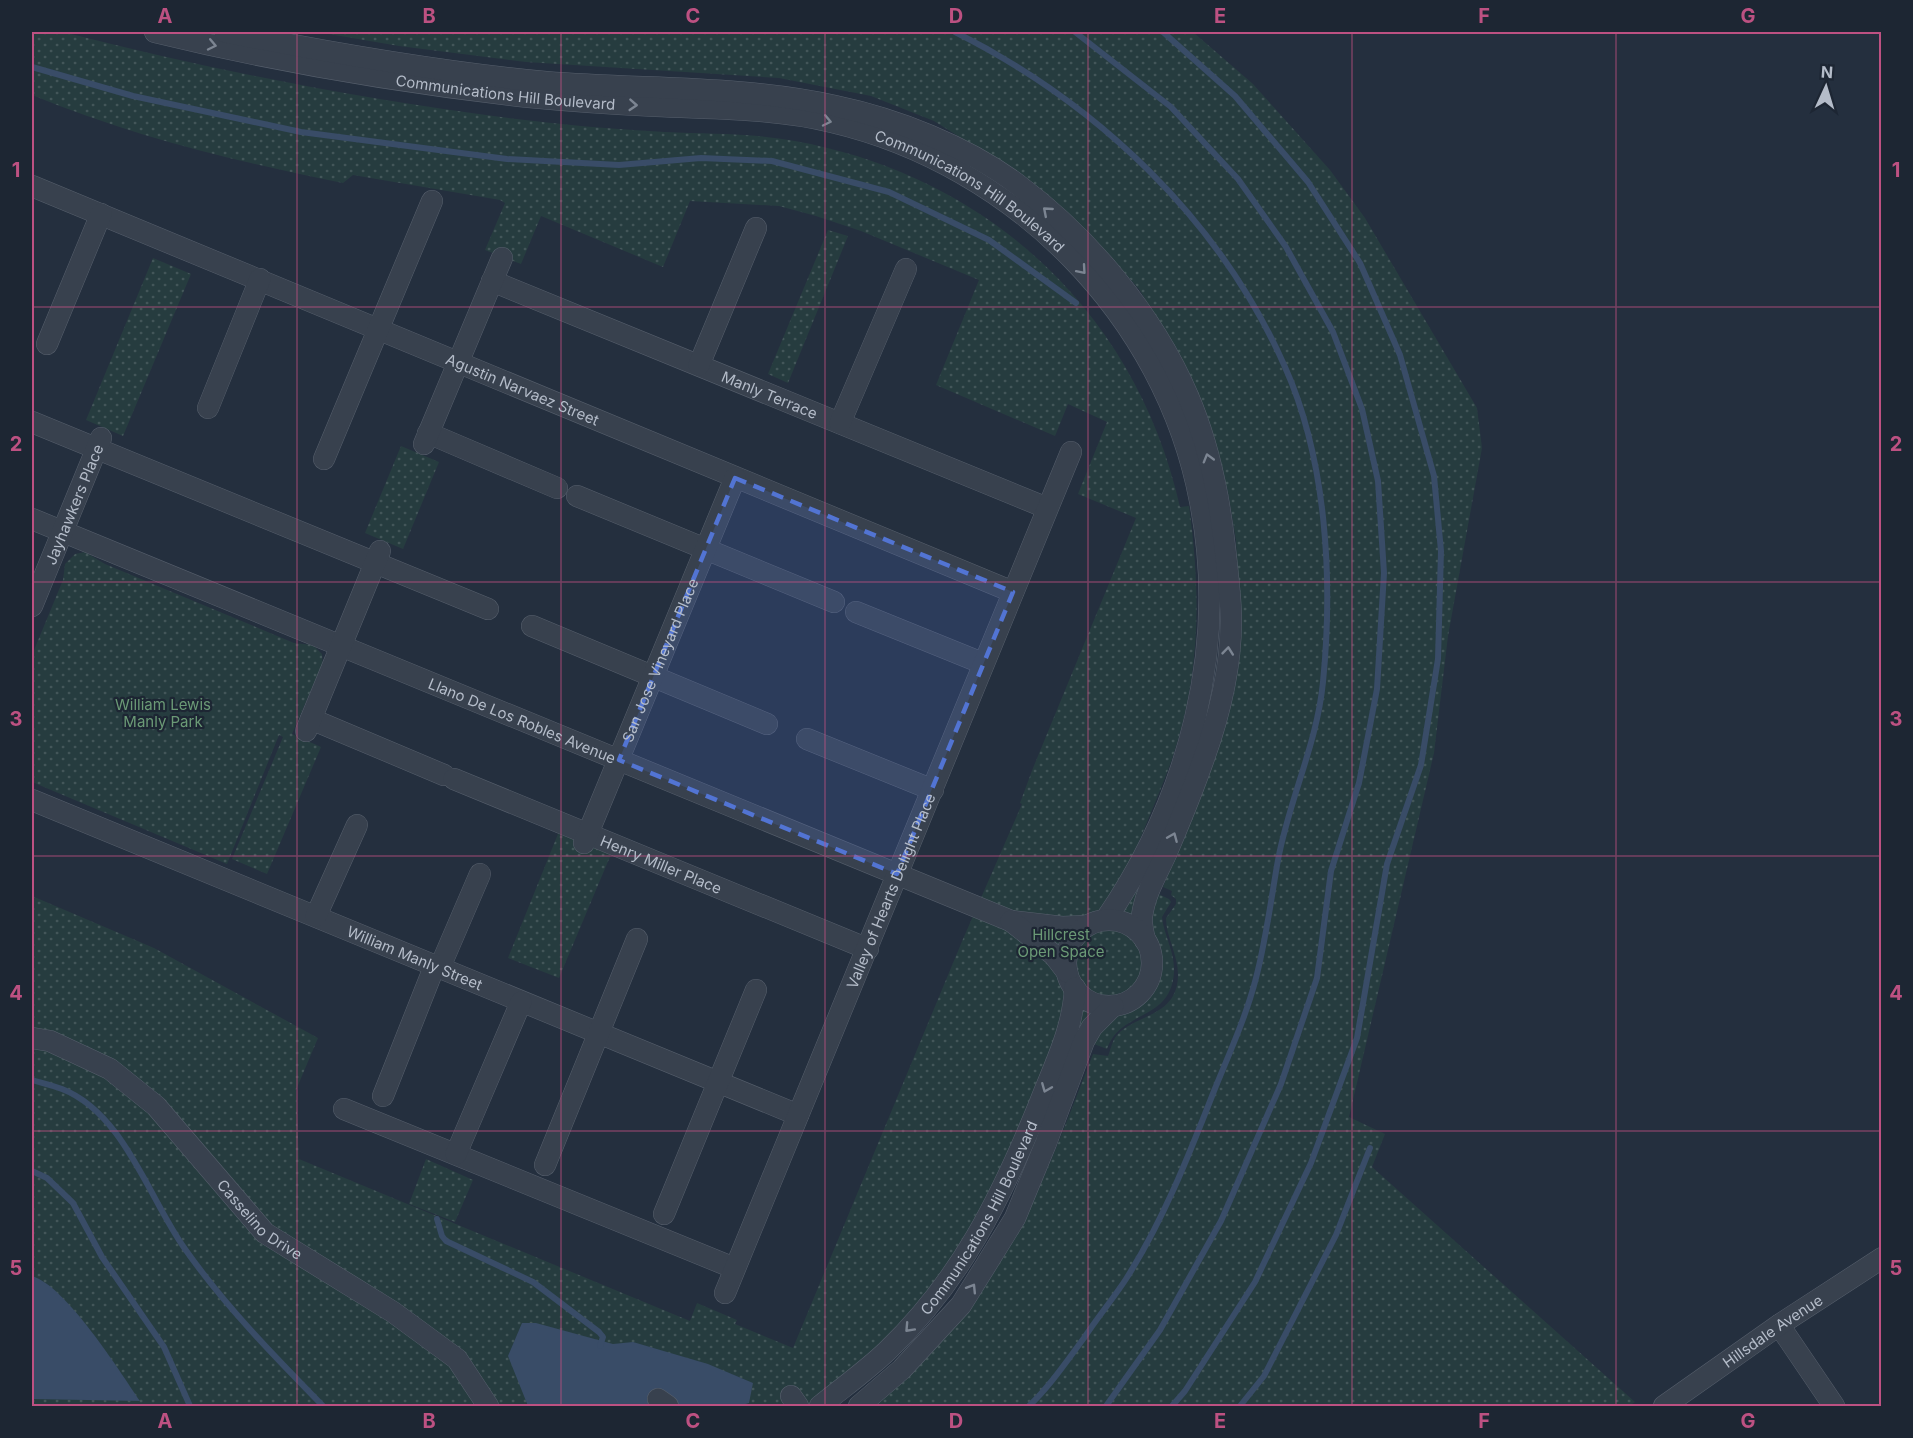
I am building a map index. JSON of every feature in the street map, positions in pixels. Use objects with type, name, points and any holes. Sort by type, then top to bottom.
[{"type":"street","name":"Communications Hill Boulevard","points":[[155,32],[307,64],[477,91],[800,116],[964,153],[1016,184],[1082,242],[1129,297],[1163,346],[1188,397],[1220,498],[1232,615],[1222,697],[1202,765],[1149,890],[1141,920],[1145,940]]},
{"type":"street","name":"Communications Hill Boulevard","points":[[225,32],[347,55],[460,72],[596,86],[780,96],[850,109],[925,145],[1020,212],[1053,239],[1098,288],[1138,342],[1164,392],[1188,452],[1197,485],[1208,552],[1210,598],[1208,648],[1201,695],[1182,765],[1130,882],[1106,919]]},
{"type":"street","name":"Agustin Narvaez Street","points":[[32,186],[1013,592]]},
{"type":"street","points":[[324,459],[432,201]]},
{"type":"street","points":[[47,344],[101,214]]},
{"type":"street","points":[[699,365],[756,228]]},
{"type":"street","points":[[502,258],[426,438],[567,492],[834,602]]},
{"type":"street","points":[[840,423],[906,269]]},
{"type":"street","points":[[208,408],[260,279]]},
{"type":"street","name":"Manly Terrace","points":[[492,281],[1047,508]]},
{"type":"street","points":[[32,422],[98,443],[377,556],[488,609]]},
{"type":"street","name":"Jayhawkers Place","points":[[32,602],[98,443]]},
{"type":"street","name":"Valley of Hearts Delight Place","points":[[725,1293],[933,790],[982,663],[1071,452]]},
{"type":"street","name":"San Jose Vineyard Place","points":[[586,838],[655,677],[735,478]]},
{"type":"street","name":"Llano De Los Robles Avenue","points":[[32,519],[1011,921],[1054,955],[1071,980]]},
{"type":"street","name":"Henry Miller Place","points":[[377,556],[342,647],[308,725],[449,777],[586,838],[868,949]]},
{"type":"street","points":[[856,612],[982,663]]},
{"type":"street","points":[[532,626],[767,724]]},
{"type":"street","points":[[807,739],[933,790]]},
{"type":"street","name":"William Manly Street","points":[[32,800],[798,1115]]},
{"type":"street","points":[[316,916],[357,825]]},
{"type":"street","points":[[383,1096],[480,874]]},
{"type":"street","points":[[1106,919],[1130,925],[1145,940],[1152,961],[1148,983],[1131,1000],[1113,1006],[1091,1002],[1071,980],[1069,948],[1086,926],[1106,919]]},
{"type":"street","name":"Llano De Los Robles Avenue","points":[[1011,921],[1086,926]]},
{"type":"street","points":[[545,1165],[637,939]]},
{"type":"street","name":"Communications Hill Boulevard","points":[[820,1407],[887,1352],[931,1304],[962,1264],[1000,1196],[1021,1150],[1071,1025],[1071,980]]},
{"type":"street","points":[[664,1214],[756,990]]},
{"type":"street","points":[[456,1154],[521,1002]]},
{"type":"street","name":"Communications Hill Boulevard","points":[[859,1407],[902,1369],[961,1305],[1015,1218],[1084,1041],[1098,1020],[1113,1006]]},
{"type":"street","name":"Casselino Drive","points":[[32,1038],[50,1041],[110,1070],[156,1106],[265,1233],[393,1312],[457,1359],[488,1407]]},
{"type":"street","points":[[344,1109],[734,1268]]},
{"type":"street","name":"Hillsdale Avenue","points":[[1664,1407],[1779,1325],[1881,1258]]},
{"type":"street","points":[[1779,1325],[1834,1407]]},
{"type":"highlighted area","points":[[735,478],[1013,592],[897,874],[619,760]]},
{"type":"green space","name":"Hillcrest Open Space","points":[[32,32],[63,32],[281,81],[390,101],[521,120],[603,128],[763,136],[795,141],[865,159],[931,186],[991,221],[1044,265],[1090,316],[1129,373],[1159,437],[1180,507],[1189,506],[1193,539],[1197,602],[1189,696],[1167,774],[1125,878],[1171,902],[1162,917],[1174,965],[1171,988],[1164,1000],[1155,1008],[1123,1027],[1114,1036],[1107,1049],[1068,1034],[962,1264],[820,1406],[32,1406],[32,896],[154,948],[318,1038],[296,1090],[299,1159],[690,1321],[697,1303],[737,1320],[735,1324],[793,1348],[963,939],[1022,804],[1020,803],[1033,768],[1136,518],[1078,494],[1107,422],[1068,404],[1055,436],[936,385],[979,280],[861,231],[779,206],[690,201],[663,267],[541,216],[521,264],[485,250],[505,203],[500,200],[353,175],[343,183],[264,166],[146,135],[69,110],[32,95]]},
{"type":"green space","points":[[317,32],[1193,32],[1253,84],[1330,170],[1365,218],[1477,408],[1482,448],[1448,636],[1434,753],[1349,1117],[1385,1134],[1372,1167],[1635,1402],[1629,1406],[875,1406],[948,1334],[990,1279],[1025,1218],[1040,1186],[1093,1054],[1108,1056],[1117,1035],[1125,1028],[1163,1007],[1176,990],[1178,969],[1166,918],[1176,904],[1176,899],[1171,895],[1172,891],[1163,887],[1211,767],[1239,612],[1236,540],[1228,492],[1214,439],[1171,341],[1139,289],[1088,232],[1022,176],[934,121],[871,96],[779,78],[526,62],[399,46]]},
{"type":"green space","points":[[828,230],[848,236],[788,383],[768,374]]},
{"type":"green space","points":[[153,258],[191,274],[123,436],[86,420]]},
{"type":"green space","points":[[401,446],[439,462],[403,549],[365,533]]},
{"type":"green space","name":"William Lewis Manly Park","points":[[85,552],[105,564],[294,643],[313,645],[322,654],[323,670],[314,683],[292,734],[321,747],[267,874],[232,859],[283,737],[279,735],[227,864],[32,782],[32,655],[63,580],[65,564],[75,554]]},
{"type":"green space","points":[[564,819],[617,840],[559,978],[508,958]]},
{"type":"green space","points":[[426,1159],[473,1180],[455,1222],[409,1204]]},
{"type":"water","points":[[32,1276],[46,1283],[76,1312],[106,1350],[140,1401],[32,1399]]},
{"type":"water","points":[[522,1323],[536,1323],[613,1344],[633,1342],[708,1364],[753,1383],[749,1403],[739,1406],[528,1406],[508,1356]]},
{"type":"waterway","points":[[955,32],[1007,61],[1057,93],[1105,130],[1149,171],[1189,215],[1226,262],[1258,313],[1285,367],[1299,403],[1310,442],[1324,522],[1327,603],[1320,705],[1283,838],[1263,949],[1247,1007],[1185,1163],[1152,1234],[1116,1294],[1058,1374],[1029,1406]]},
{"type":"waterway","points":[[1075,32],[1171,107],[1238,179],[1286,247],[1333,332],[1362,409],[1378,481],[1384,573],[1377,689],[1359,783],[1331,871],[1317,978],[1281,1084],[1221,1221],[1160,1330],[1106,1406]]},
{"type":"waterway","points":[[1163,32],[1235,96],[1308,182],[1360,263],[1400,355],[1434,476],[1441,551],[1438,659],[1421,765],[1387,864],[1357,1038],[1311,1163],[1255,1282],[1185,1391],[1172,1406]]},
{"type":"waterway","points":[[32,67],[133,96],[301,132],[507,159],[619,165],[701,158],[772,161],[889,192],[989,240],[1076,303]]},
{"type":"waterway","points":[[32,1080],[62,1089],[84,1101],[102,1117],[119,1137],[172,1229],[200,1270],[251,1330],[323,1406]]},
{"type":"waterway","points":[[1240,1406],[1264,1376],[1336,1235],[1370,1148]]},
{"type":"waterway","points":[[32,1171],[47,1178],[73,1203],[102,1257],[164,1347],[190,1406]]},
{"type":"waterway","points":[[437,1219],[442,1236],[446,1241],[533,1282],[599,1332],[603,1337],[600,1346]]}]
